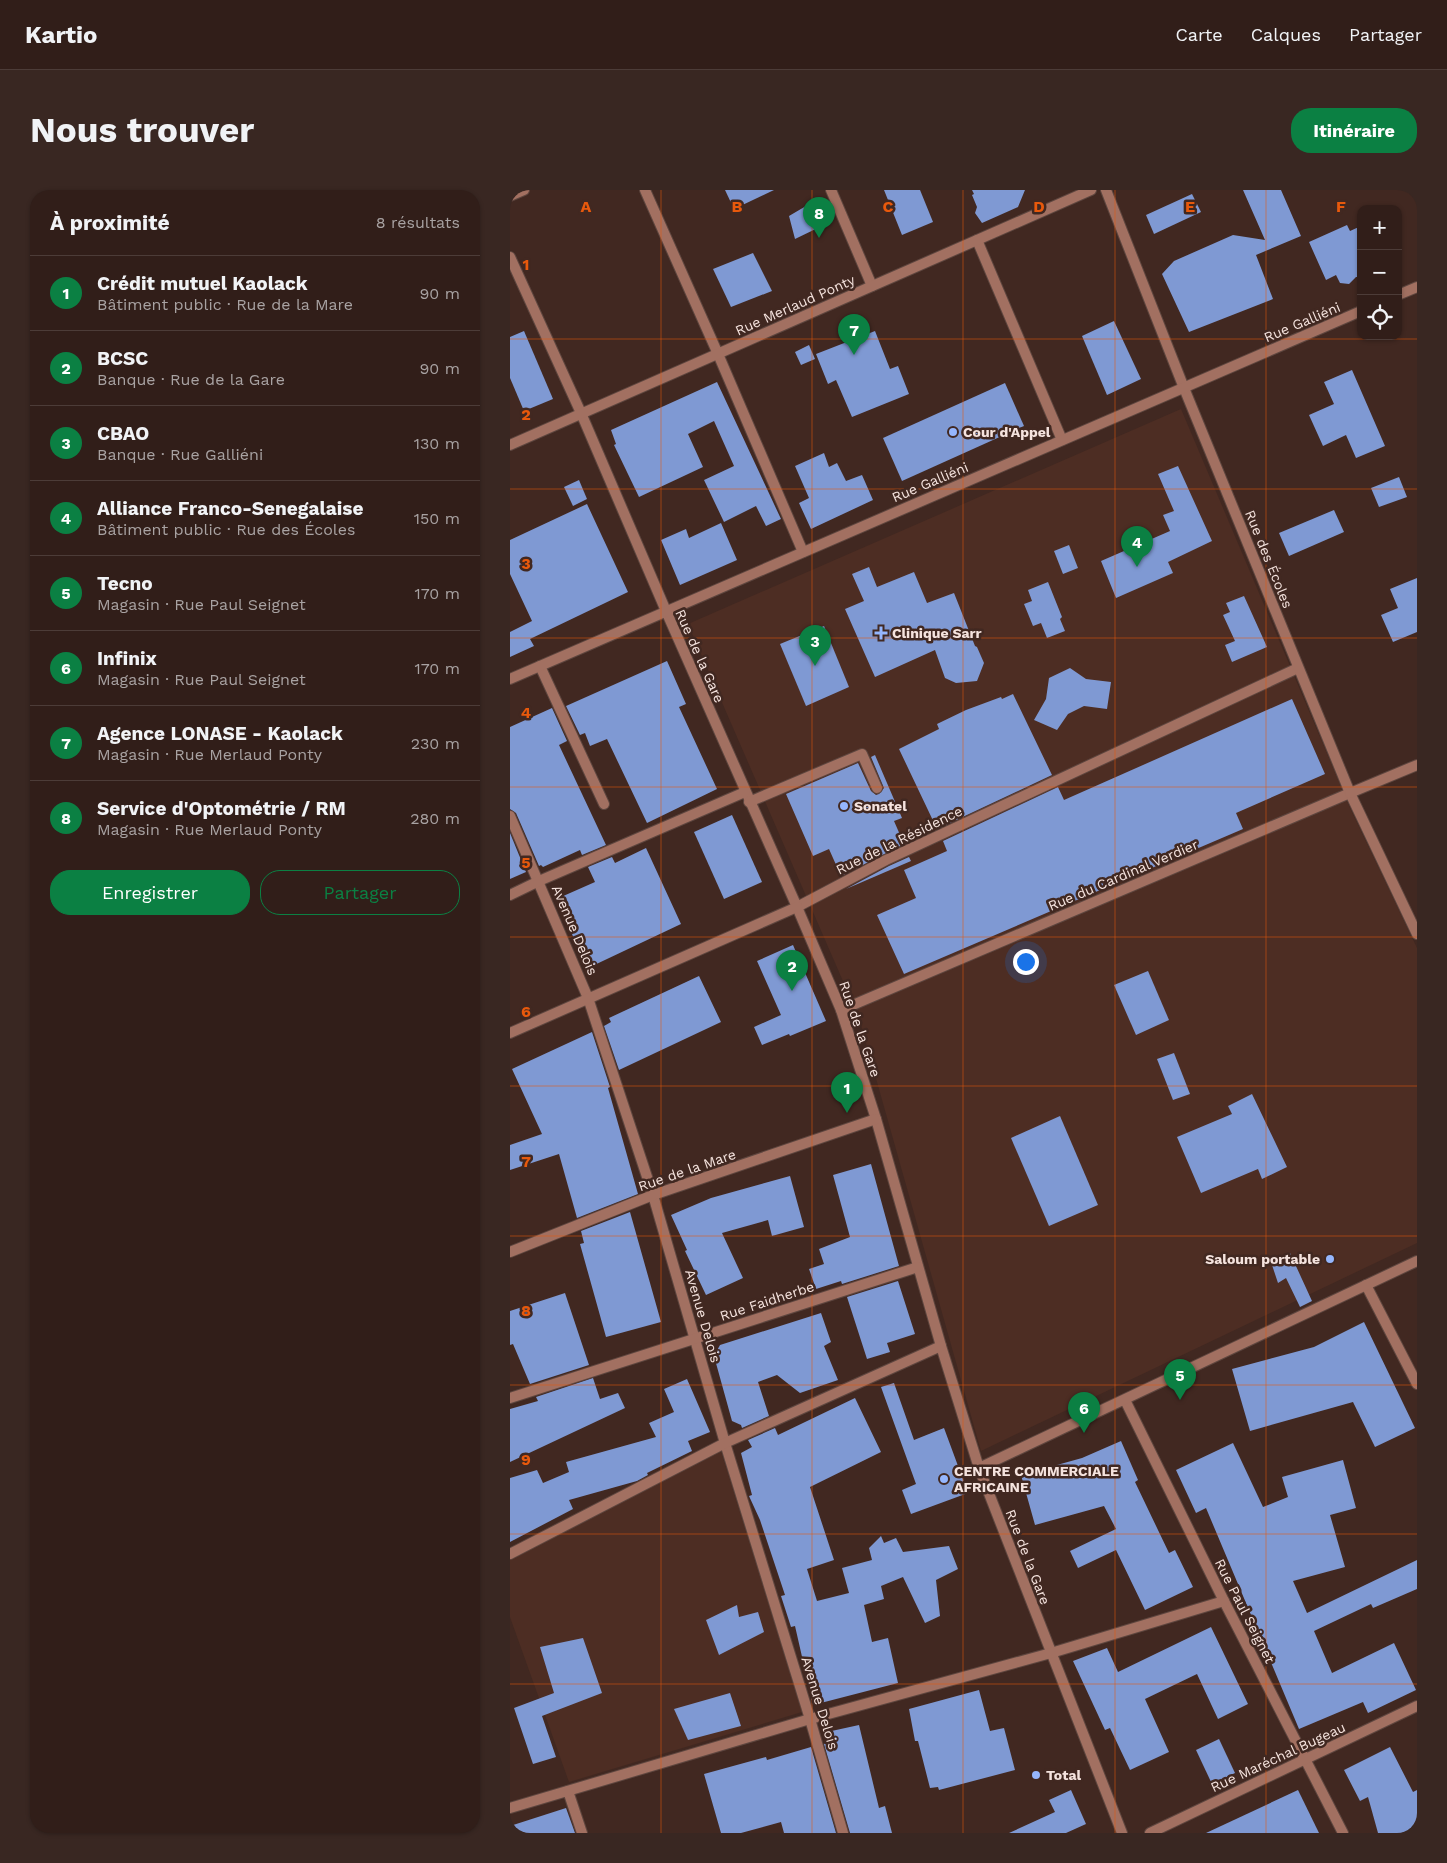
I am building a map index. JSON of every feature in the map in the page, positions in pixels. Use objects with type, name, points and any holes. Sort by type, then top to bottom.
[{"type":"street","points":[[510,196],[524,190]]},
{"type":"street","points":[[645,190],[803,552]]},
{"type":"street","points":[[831,190],[872,286]]},
{"type":"street","name":"Rue Merlaud Ponty","points":[[510,445],[1091,190]]},
{"type":"street","name":"Rue des Écoles","points":[[1106,190],[1184,388],[1350,793],[1417,934]]},
{"type":"street","points":[[977,240],[1062,440]]},
{"type":"street","name":"Rue de la Gare","points":[[510,257],[582,413],[666,611],[841,1010],[876,1119],[941,1346],[979,1468],[1122,1833]]},
{"type":"street","points":[[1402,293],[1417,287]]},
{"type":"street","name":"Rue Galliéni","points":[[510,679],[1357,313]]},
{"type":"street","points":[[540,666],[604,804]]},
{"type":"street","name":"Rue de la Résidence","points":[[510,1033],[796,906],[894,856],[1298,668]]},
{"type":"street","points":[[510,895],[539,881],[747,797],[862,754],[877,788]]},
{"type":"street","name":"Rue du Cardinal Verdier","points":[[841,1010],[1417,765]]},
{"type":"street","name":"Avenue Delois","points":[[510,816],[588,998],[653,1195],[725,1443],[843,1833]]},
{"type":"street","name":"Rue de la Mare","points":[[510,1252],[653,1195],[876,1119]]},
{"type":"street","points":[[979,1468],[1417,1261]]},
{"type":"street","name":"Rue Faidherbe","points":[[510,1398],[918,1268]]},
{"type":"street","points":[[1366,1285],[1417,1384]]},
{"type":"street","points":[[510,1554],[725,1443],[941,1346]]},
{"type":"street","name":"Rue Paul Seignet","points":[[1125,1400],[1224,1601],[1343,1833]]},
{"type":"street","points":[[510,1808],[810,1719],[1051,1653],[1224,1601]]},
{"type":"street","name":"Rue Maréchal Bugeau","points":[[1150,1833],[1417,1706]]},
{"type":"street","points":[[568,1791],[582,1833]]},
{"type":"shaded area","points":[[1181,409],[1351,810],[1417,948],[1417,1243],[981,1451],[859,1018],[688,624]]},
{"type":"shaded area","points":[[721,1451],[802,1712],[569,1782],[510,1617],[510,1560]]},
{"type":"building","points":[[725,190],[774,190],[734,209]]},
{"type":"building","points":[[884,190],[920,190],[933,222],[902,235]]},
{"type":"building","points":[[972,190],[1025,190],[1018,207],[982,223],[975,213],[977,207]]},
{"type":"building","points":[[1243,190],[1281,190],[1301,236],[1256,255],[1273,299],[1189,332],[1162,274],[1174,261],[1233,235],[1265,240]]},
{"type":"building","points":[[1192,194],[1201,212],[1154,234],[1146,215]]},
{"type":"building","points":[[815,203],[826,224],[795,239],[789,216],[806,206],[808,209]]},
{"type":"building","points":[[1347,225],[1350,231],[1357,228],[1357,277],[1349,284],[1340,283],[1336,275],[1326,280],[1309,242]]},
{"type":"building","points":[[753,253],[772,291],[731,307],[713,269]]},
{"type":"building","points":[[1114,321],[1141,379],[1107,395],[1082,336]]},
{"type":"building","points":[[524,331],[553,399],[524,411],[510,378],[510,337]]},
{"type":"building","points":[[875,331],[890,369],[898,366],[909,394],[852,417],[836,380],[828,384],[816,354]]},
{"type":"building","points":[[809,345],[815,359],[801,365],[795,352]]},
{"type":"building","points":[[1352,370],[1385,446],[1356,458],[1346,435],[1323,446],[1309,415],[1334,404],[1324,382]]},
{"type":"building","points":[[717,382],[781,519],[766,526],[756,506],[724,522],[704,480],[734,466],[714,421],[688,434],[703,467],[639,497],[614,445],[616,444],[611,430]]},
{"type":"building","name":"Cour d'Appel","points":[[1005,383],[1024,426],[902,481],[883,438]]},
{"type":"building","points":[[824,453],[829,467],[837,463],[846,481],[862,475],[873,500],[811,529],[799,503],[809,498],[795,466]]},
{"type":"building","points":[[1178,466],[1212,541],[1168,562],[1173,573],[1116,598],[1101,561],[1170,531],[1163,515],[1174,511],[1158,474]]},
{"type":"building","points":[[1399,477],[1407,497],[1379,507],[1371,488]]},
{"type":"building","points":[[579,480],[587,499],[573,506],[564,487]]},
{"type":"building","points":[[587,504],[628,592],[530,639],[534,646],[510,657],[510,632],[532,621],[510,574],[510,540]]},
{"type":"building","points":[[1334,510],[1344,532],[1289,556],[1279,533]]},
{"type":"building","points":[[721,523],[737,560],[680,585],[661,540],[686,529],[689,538]]},
{"type":"building","points":[[1069,545],[1078,568],[1063,574],[1054,551]]},
{"type":"building","points":[[869,567],[877,587],[914,572],[927,603],[954,593],[975,646],[984,663],[977,681],[956,683],[945,678],[935,650],[875,677],[845,609],[864,601],[852,574]]},
{"type":"building","points":[[1417,578],[1417,632],[1393,642],[1381,615],[1398,608],[1390,589]]},
{"type":"building","points":[[1048,582],[1062,617],[1060,619],[1065,631],[1047,638],[1041,623],[1033,626],[1024,604],[1032,601],[1028,590]]},
{"type":"building","points":[[1244,596],[1267,647],[1232,662],[1225,645],[1235,641],[1223,615],[1230,612],[1226,603]]},
{"type":"building","points":[[824,626],[849,687],[806,706],[780,644]]},
{"type":"building","points":[[667,661],[686,704],[679,707],[717,789],[647,823],[607,739],[590,746],[585,733],[580,735],[566,706]]},
{"type":"building","points":[[1070,668],[1086,679],[1111,682],[1107,709],[1084,706],[1068,714],[1057,730],[1034,720],[1046,699],[1049,678]]},
{"type":"building","points":[[1013,694],[1052,775],[937,829],[899,749],[939,729],[937,724],[966,710]]},
{"type":"building","points":[[1292,699],[1325,774],[1236,813],[1243,829],[904,974],[877,915],[916,898],[904,870],[947,851],[943,841],[1058,787],[1064,800]]},
{"type":"building","points":[[552,708],[567,741],[559,745],[606,845],[582,855],[580,850],[543,867],[539,866],[516,813],[510,809],[510,727]]},
{"type":"building","name":"Sonatel","points":[[875,755],[902,818],[894,821],[904,844],[841,876],[829,849],[813,856],[786,794],[858,763],[871,791],[876,795],[879,794],[884,788],[871,757]]},
{"type":"building","points":[[732,815],[762,882],[724,899],[694,832]]},
{"type":"building","points":[[510,833],[526,872],[510,879]]},
{"type":"building","points":[[646,848],[681,924],[588,968],[570,930],[574,928],[561,897],[595,882],[588,867],[612,857],[615,863]]},
{"type":"building","points":[[909,857],[911,861],[846,889],[889,866]]},
{"type":"building","points":[[793,945],[826,1021],[762,1045],[754,1027],[781,1015],[757,961]]},
{"type":"building","points":[[1148,971],[1169,1020],[1136,1035],[1114,985]]},
{"type":"building","points":[[699,976],[721,1022],[619,1070],[604,1026],[611,1022],[609,1018]]},
{"type":"building","points":[[592,1032],[610,1087],[608,1088],[638,1194],[577,1218],[559,1154],[510,1170],[510,1145],[542,1134],[512,1069]]},
{"type":"building","points":[[1174,1053],[1190,1094],[1173,1100],[1157,1059]]},
{"type":"building","points":[[1252,1094],[1287,1167],[1262,1179],[1258,1169],[1201,1193],[1177,1137],[1232,1114],[1228,1106]]},
{"type":"building","points":[[1060,1116],[1098,1205],[1049,1226],[1011,1138]]},
{"type":"building","points":[[871,1164],[899,1266],[842,1284],[841,1281],[816,1289],[809,1269],[824,1264],[819,1249],[850,1237],[833,1175]]},
{"type":"building","points":[[790,1176],[804,1227],[772,1236],[768,1220],[722,1233],[743,1278],[706,1295],[685,1251],[687,1250],[671,1215],[711,1198]]},
{"type":"building","points":[[630,1212],[661,1322],[606,1337],[580,1244],[584,1243],[581,1231]]},
{"type":"building","points":[[1290,1253],[1312,1301],[1300,1307],[1286,1278],[1278,1283],[1272,1265]]},
{"type":"building","points":[[898,1281],[915,1334],[887,1343],[890,1352],[867,1359],[847,1297]]},
{"type":"building","points":[[565,1293],[589,1365],[530,1384],[513,1344],[510,1345],[510,1311]]},
{"type":"building","points":[[821,1313],[831,1342],[824,1346],[838,1380],[800,1393],[777,1375],[758,1382],[769,1416],[742,1428],[741,1425],[732,1421],[714,1356],[720,1345]]},
{"type":"building","points":[[1364,1322],[1415,1428],[1375,1447],[1353,1402],[1250,1431],[1232,1369],[1314,1347]]},
{"type":"building","points":[[593,1378],[600,1399],[618,1393],[625,1408],[510,1462],[510,1409],[538,1401],[536,1397]]},
{"type":"building","points":[[687,1379],[710,1432],[688,1441],[692,1451],[647,1473],[648,1475],[637,1481],[569,1500],[573,1509],[510,1542],[510,1478],[537,1470],[543,1483],[569,1472],[566,1462],[656,1437],[649,1423],[674,1412],[664,1389]]},
{"type":"building","points":[[894,1383],[914,1440],[944,1428],[968,1493],[911,1514],[902,1490],[916,1484],[881,1387]]},
{"type":"building","points":[[855,1398],[881,1452],[810,1487],[834,1560],[807,1569],[817,1601],[849,1593],[842,1568],[872,1560],[869,1548],[881,1536],[884,1543],[896,1538],[903,1552],[949,1546],[958,1569],[936,1580],[940,1616],[925,1623],[903,1577],[881,1586],[884,1599],[864,1605],[872,1642],[888,1638],[898,1683],[813,1705],[795,1626],[791,1627],[781,1596],[785,1595],[760,1520],[749,1496],[752,1495],[741,1453],[752,1447],[748,1440],[775,1428],[778,1435]]},
{"type":"building","points":[[1121,1441],[1138,1480],[1135,1482],[1169,1553],[1175,1550],[1193,1587],[1145,1610],[1116,1550],[1078,1568],[1070,1551],[1116,1529],[1104,1506],[1035,1525],[1021,1475],[1082,1458]]},
{"type":"building","points":[[1233,1443],[1263,1507],[1288,1497],[1282,1477],[1343,1460],[1356,1508],[1330,1515],[1345,1567],[1293,1581],[1307,1613],[1417,1560],[1417,1589],[1373,1608],[1371,1604],[1314,1631],[1332,1673],[1394,1643],[1416,1690],[1368,1713],[1363,1702],[1299,1729],[1206,1508],[1196,1513],[1176,1470]]},
{"type":"building","points":[[737,1605],[739,1617],[758,1612],[764,1632],[719,1655],[706,1620]]},
{"type":"building","points":[[1211,1627],[1248,1704],[1218,1719],[1197,1674],[1145,1699],[1169,1752],[1130,1770],[1110,1728],[1105,1730],[1073,1661],[1107,1648],[1118,1672]]},
{"type":"building","points":[[583,1638],[602,1693],[542,1716],[556,1757],[533,1764],[514,1708],[554,1693],[540,1647]]},
{"type":"building","points":[[979,1690],[990,1731],[1004,1728],[1015,1770],[939,1790],[938,1787],[930,1788],[918,1741],[915,1741],[909,1709]]},
{"type":"building","points":[[730,1693],[741,1726],[688,1740],[674,1709]]},
{"type":"building","points":[[859,1725],[879,1808],[885,1806],[892,1833],[850,1833],[824,1744],[830,1742],[827,1732]]},
{"type":"building","points":[[1219,1739],[1235,1773],[1212,1784],[1196,1750]]},
{"type":"building","points":[[811,1747],[836,1833],[784,1833],[781,1822],[741,1833],[721,1833],[704,1774],[766,1757],[767,1760]]},
{"type":"building","points":[[1390,1747],[1413,1792],[1417,1790],[1417,1833],[1378,1833],[1368,1797],[1360,1801],[1344,1770]]},
{"type":"building","points":[[1071,1790],[1086,1824],[1066,1833],[1009,1833],[1055,1812],[1049,1800]]},
{"type":"building","points":[[1298,1790],[1319,1833],[1206,1833]]},
{"type":"building","points":[[566,1808],[575,1833],[510,1833],[510,1826]]},
{"type":"place","name":"Service d'Optométrie / RM","points":[[819,238]]},
{"type":"place","name":"Agence LONASE - Kaolack","points":[[854,355]]},
{"type":"place","name":"Cour d'Appel","points":[[953,432]]},
{"type":"place","name":"Alliance Franco-Senegalaise","points":[[1137,567]]},
{"type":"place","name":"Clinique Sarr","points":[[881,633]]},
{"type":"place","name":"CBAO","points":[[815,666]]},
{"type":"place","name":"Sonatel","points":[[844,806]]},
{"type":"place","name":"BCSC","points":[[792,991]]},
{"type":"place","name":"Crédit mutuel Kaolack","points":[[847,1113]]},
{"type":"place","name":"Saloum portable","points":[[1330,1259]]},
{"type":"place","name":"Tecno","points":[[1180,1400]]},
{"type":"place","name":"Infinix","points":[[1084,1433]]},
{"type":"place","name":"CENTRE COMMERCIALE AFRICAINE","points":[[944,1479]]},
{"type":"place","name":"Total","points":[[1036,1775]]}]
